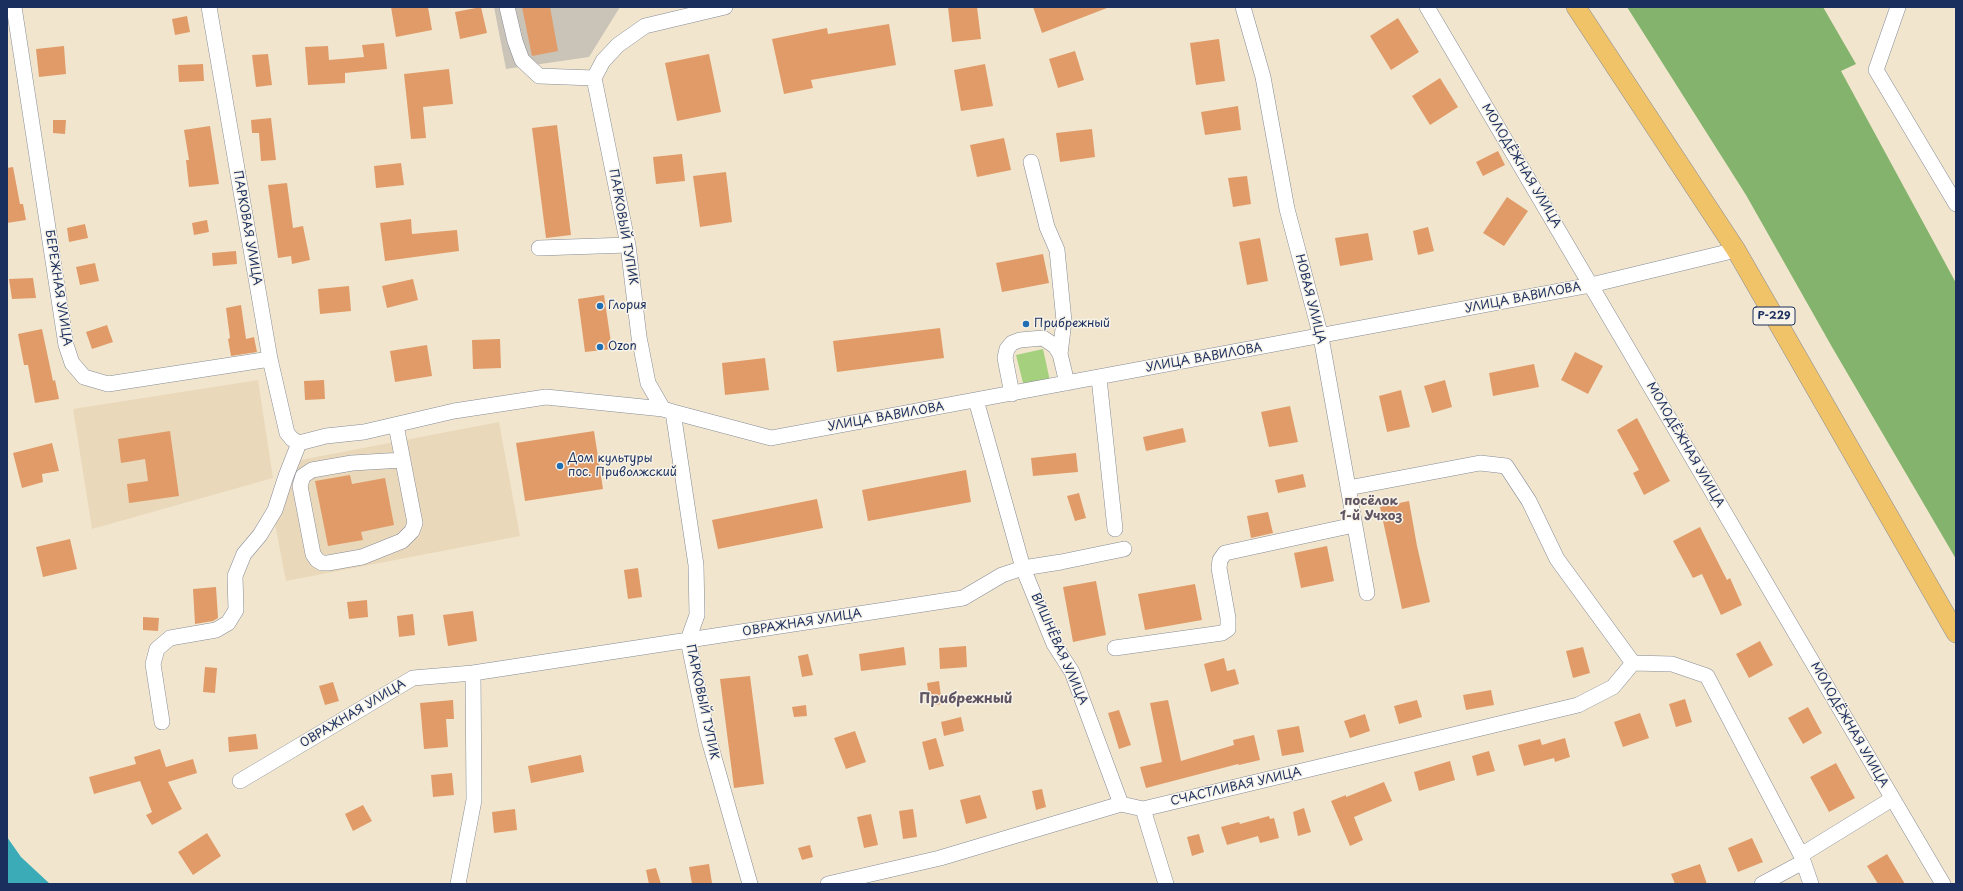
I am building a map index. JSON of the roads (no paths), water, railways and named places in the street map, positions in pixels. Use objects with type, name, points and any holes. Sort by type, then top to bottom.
[{"type":"main road","name":"Р-229","points":[[1576,7],[1736,250],[1956,633]]},
{"type":"street","name":"БЕРЕЖНАЯ УЛИЦА","points":[[14,7],[66,345],[72,363],[84,377],[108,384],[270,359]]},
{"type":"street","name":"ПАРКОВАЯ УЛИЦА","points":[[209,7],[270,359],[288,433],[292,439],[299,443]]},
{"type":"street","points":[[507,7],[515,40],[522,60],[539,76],[594,78],[603,61],[618,45],[644,26],[725,7]]},
{"type":"street","name":"НОВАЯ УЛИЦА","points":[[1243,7],[1263,77],[1287,209],[1321,337],[1367,593]]},
{"type":"street","name":"МОЛОДЁЖНАЯ УЛИЦА","points":[[1427,7],[1943,884]]},
{"type":"street","points":[[1898,7],[1876,70],[1956,204]]},
{"type":"street","name":"ПАРКОВЫЙ ТУПИК","points":[[594,78],[628,245],[639,337],[648,383],[668,410],[696,565],[697,615],[688,640],[707,733],[750,884]]},
{"type":"street","points":[[1031,162],[1047,227],[1057,250],[1064,322],[1060,354],[1066,383]]},
{"type":"street","points":[[539,248],[628,245]]},
{"type":"street","name":"УЛИЦА ВАВИЛОВА","points":[[299,443],[326,436],[364,432],[454,411],[546,397],[668,410],[771,438],[1321,337],[1591,285],[1736,250]]},
{"type":"street","points":[[1012,394],[1005,358],[1007,349],[1012,343],[1027,338],[1043,338],[1055,346],[1060,354]]},
{"type":"street","points":[[1099,378],[1115,529]]},
{"type":"street","name":"ВИШНЁВАЯ УЛИЦА","points":[[976,400],[1023,568],[1054,644],[1072,672],[1121,804]]},
{"type":"street","points":[[396,425],[403,460],[415,523],[407,537],[402,541],[362,557],[328,563],[322,563],[317,560],[313,554],[300,486],[303,476],[312,470],[352,463],[403,460]]},
{"type":"street","points":[[162,722],[153,664],[157,649],[170,638],[216,630],[228,623],[236,610],[235,576],[244,554],[260,535],[275,510],[299,443]]},
{"type":"street","points":[[1348,488],[1480,463],[1506,466],[1529,501],[1558,559],[1633,664],[1672,664],[1707,676],[1802,858],[1811,884]]},
{"type":"street","points":[[1115,648],[1222,633],[1228,629],[1228,618],[1219,568],[1220,560],[1225,553],[1354,525]]},
{"type":"street","name":"ОВРАЖНАЯ УЛИЦА","points":[[240,781],[413,678],[473,673],[962,598],[1002,575],[1023,568],[1124,549]]},
{"type":"street","name":"СЧАСТЛИВАЯ УЛИЦА","points":[[828,884],[940,858],[1121,804],[1143,809],[1578,705],[1613,688],[1633,664]]},
{"type":"street","points":[[458,884],[474,800],[473,673]]},
{"type":"street","points":[[1762,884],[1892,799]]},
{"type":"street","points":[[1143,809],[1166,884]]},
{"type":"water","points":[[7,837],[21,857],[50,884],[7,884]]},
{"type":"place","name":"Глория","points":[[600,306]]},
{"type":"place","name":"Прибрежный","points":[[1026,324]]},
{"type":"place","name":"Ozon","points":[[600,347]]},
{"type":"place","name":"Дом культуры пос. Приволжский","points":[[560,466]]},
{"type":"district","name":"посёлок 1-й Учхоз","points":[[1371,508]]},
{"type":"district","name":"Прибрежный","points":[[966,699]]}]
